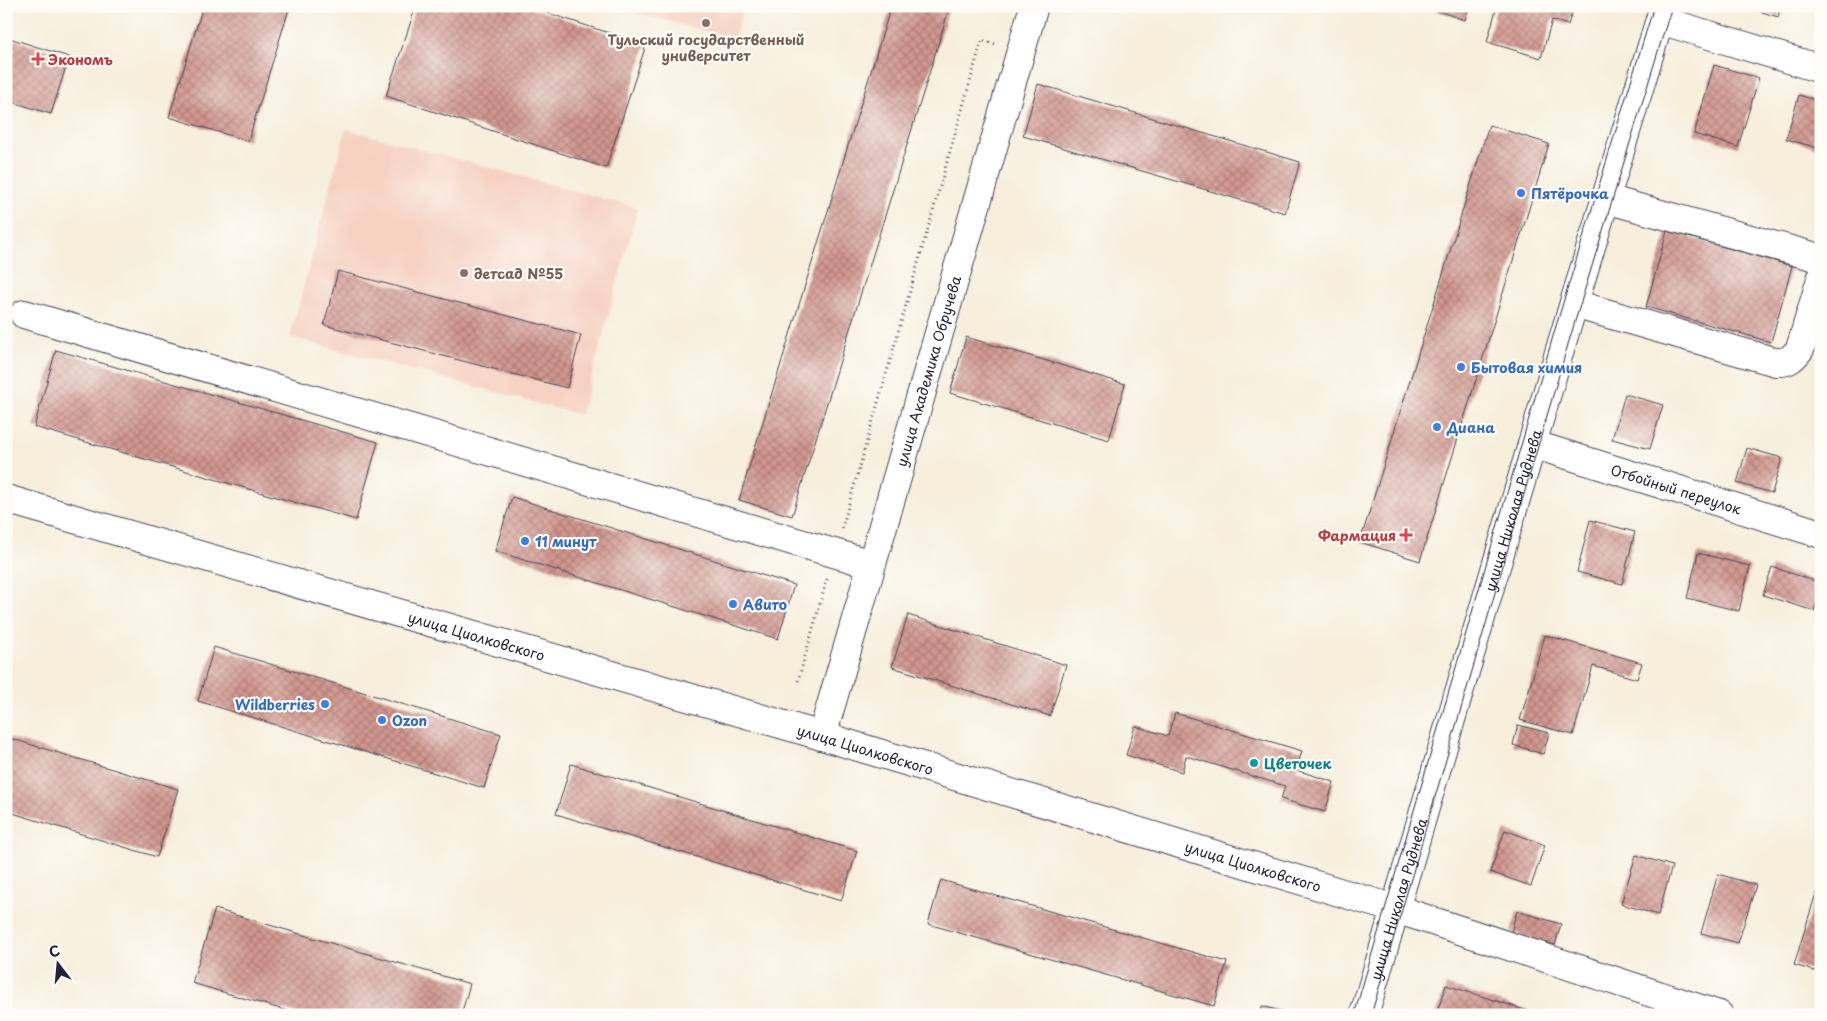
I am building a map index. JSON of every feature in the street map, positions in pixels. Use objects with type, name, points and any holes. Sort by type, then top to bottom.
[{"type":"street","name":"улица Академика Обручева","points":[[822,736],[1034,6]]},
{"type":"street","points":[[1662,13],[1821,69]]},
{"type":"street","name":"улица Николая Руднева","points":[[1364,1015],[1532,444],[1662,13]]},
{"type":"street","points":[[1606,199],[1816,257],[1821,261]]},
{"type":"street","points":[[1574,304],[1776,362],[1783,362],[1794,357],[1800,349],[1821,278]]},
{"type":"street","points":[[24,314],[871,564]]},
{"type":"street","name":"Отбойный переулок","points":[[1532,444],[1821,534]]},
{"type":"street","name":"улица Циолковского","points":[[6,499],[822,736],[1395,909],[1720,1015]]},
{"type":"path","points":[[798,681],[982,40],[1021,52]]},
{"type":"shaded area","name":"Тульский государственный университет","points":[[611,6],[743,6],[735,39]]},
{"type":"shaded area","name":"детсад №55","points":[[346,129],[638,208],[581,415],[290,337]]},
{"type":"building","points":[[203,6],[290,6],[248,141],[169,117]]},
{"type":"building","points":[[416,6],[526,6],[646,45],[606,168],[386,96]]},
{"type":"building","points":[[891,6],[950,6],[792,516],[739,500]]},
{"type":"building","points":[[1422,6],[1469,6],[1465,20]]},
{"type":"building","points":[[1497,6],[1574,6],[1568,25],[1552,20],[1541,58],[1487,42]]},
{"type":"building","points":[[1743,6],[1781,6],[1778,17]]},
{"type":"building","points":[[6,37],[69,57],[51,114],[6,100]]},
{"type":"building","points":[[1714,65],[1759,78],[1738,147],[1694,134]]},
{"type":"building","points":[[1038,84],[1300,162],[1285,213],[1023,136]]},
{"type":"building","points":[[1799,95],[1821,102],[1821,149],[1786,139]]},
{"type":"building","points":[[1489,125],[1549,144],[1420,561],[1360,542]]},
{"type":"building","points":[[1667,231],[1792,266],[1771,342],[1646,307]]},
{"type":"building","points":[[338,271],[581,335],[567,388],[324,325]]},
{"type":"building","points":[[966,337],[1125,384],[1109,440],[950,393]]},
{"type":"building","points":[[56,350],[378,442],[356,520],[34,427]]},
{"type":"building","points":[[1625,394],[1663,405],[1650,449],[1612,439]]},
{"type":"building","points":[[1747,448],[1782,458],[1772,493],[1737,483]]},
{"type":"building","points":[[512,497],[794,585],[778,639],[495,551]]},
{"type":"building","points":[[1590,520],[1635,532],[1622,584],[1577,572]]},
{"type":"building","points":[[1698,553],[1750,566],[1739,611],[1687,598]]},
{"type":"building","points":[[1772,567],[1821,583],[1821,591],[1814,611],[1763,595]]},
{"type":"building","points":[[908,615],[1066,665],[1050,716],[892,667]]},
{"type":"building","points":[[1545,635],[1642,663],[1637,679],[1593,666],[1573,735],[1520,720]]},
{"type":"building","points":[[214,647],[501,734],[484,788],[198,701]]},
{"type":"building","name":"Цветочек","points":[[1175,713],[1302,751],[1296,770],[1334,782],[1325,812],[1281,799],[1285,786],[1186,756],[1182,772],[1126,755],[1135,726],[1168,736]]},
{"type":"building","points":[[1518,725],[1549,733],[1543,754],[1513,745]]},
{"type":"building","points":[[6,737],[178,789],[157,857],[6,811]]},
{"type":"building","points":[[571,764],[857,851],[841,901],[556,814]]},
{"type":"building","points":[[1505,830],[1545,845],[1531,886],[1490,872]]},
{"type":"building","points":[[1636,855],[1672,866],[1658,915],[1621,904]]},
{"type":"building","points":[[1718,874],[1756,885],[1738,943],[1701,933]]},
{"type":"building","points":[[941,880],[1227,962],[1214,1006],[928,924]]},
{"type":"building","points":[[1816,893],[1821,894],[1821,973],[1794,965]]},
{"type":"building","points":[[215,909],[470,984],[461,1015],[301,1015],[192,983]]},
{"type":"building","points":[[1517,911],[1561,924],[1555,945],[1511,932]]},
{"type":"building","points":[[1446,985],[1538,1014],[1538,1015],[1436,1015]]},
{"type":"building","points":[[1262,1006],[1291,1014],[1291,1015],[1260,1015]]},
{"type":"tram line","points":[[1354,1015],[1556,326],[1654,6]]},
{"type":"tram line","points":[[1371,1015],[1569,341],[1672,6]]},
{"type":"place","name":"Тульский государственный университет","points":[[706,23]]},
{"type":"place","name":"Экономъ","points":[[38,59]]},
{"type":"place","name":"Пятёрочка","points":[[1521,193]]},
{"type":"place","name":"детсад №55","points":[[464,273]]},
{"type":"place","name":"Бытовая химия","points":[[1461,367]]},
{"type":"place","name":"Диана","points":[[1437,427]]},
{"type":"place","name":"Фармация","points":[[1406,535]]},
{"type":"place","name":"11 минут","points":[[525,541]]},
{"type":"place","name":"Авито","points":[[733,604]]},
{"type":"place","name":"Wildberries","points":[[325,704]]},
{"type":"place","name":"Ozon","points":[[382,720]]},
{"type":"place","name":"Цветочек","points":[[1254,763]]}]
